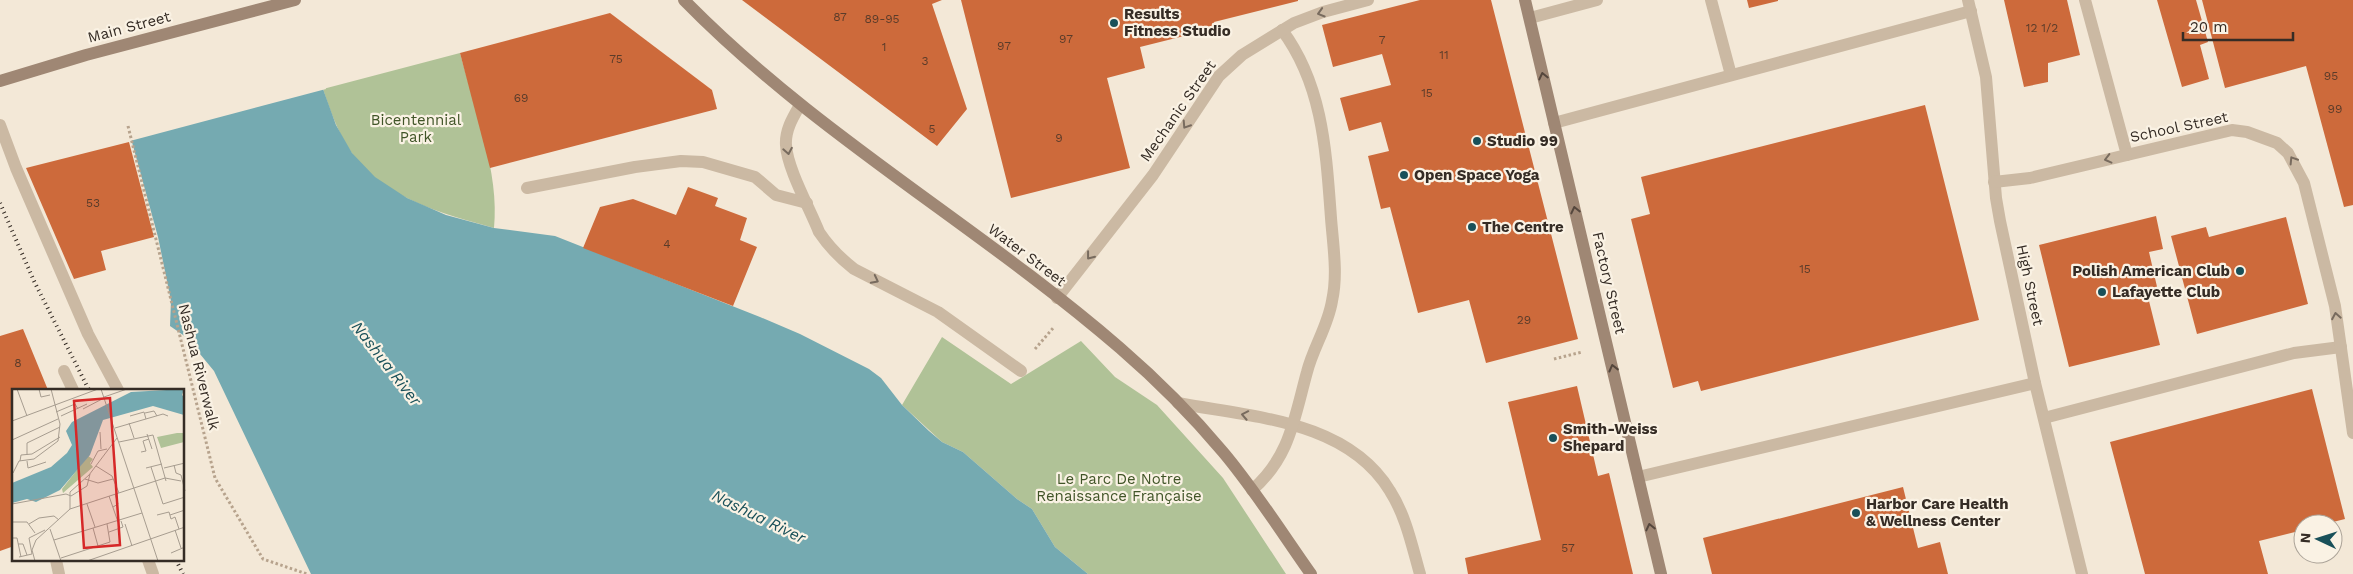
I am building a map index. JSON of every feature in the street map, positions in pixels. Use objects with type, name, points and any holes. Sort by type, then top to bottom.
[{"type":"main road","name":"Main Street","points":[[0,81],[86,55],[295,0]]},
{"type":"main road","name":"Water Street","points":[[684,0],[800,105],[1057,298],[1120,348],[1178,403],[1214,441],[1252,490],[1311,574]]},
{"type":"main road","name":"Factory Street","points":[[1525,0],[1661,574]]},
{"type":"street","name":"Mechanic Street","points":[[1057,298],[1153,175],[1219,76],[1242,55],[1282,30],[1323,12],[1368,0]]},
{"type":"street","points":[[1530,18],[1597,0]]},
{"type":"street","points":[[1711,0],[1731,75]]},
{"type":"street","points":[[2085,0],[2127,155]]},
{"type":"street","points":[[1554,123],[1731,75],[1970,6]]},
{"type":"street","name":"High Street","points":[[1970,6],[1986,77],[1994,182],[2000,221],[2035,383],[2082,574]]},
{"type":"street","points":[[1252,490],[1271,472],[1284,451],[1308,366],[1333,300],[1335,269],[1325,154],[1317,108],[1303,62],[1282,30]]},
{"type":"street","points":[[800,105],[790,122],[786,145],[790,162],[819,232],[842,260],[854,269],[938,312],[1021,371]]},
{"type":"street","points":[[0,125],[16,168],[88,334],[117,389]]},
{"type":"street","name":"School Street","points":[[1994,182],[2030,178],[2232,130],[2248,132],[2277,143],[2288,153],[2304,183],[2330,286],[2353,433]]},
{"type":"street","points":[[527,188],[635,167],[682,161],[703,162],[755,177],[776,195],[807,203]]},
{"type":"street","points":[[2044,418],[2294,353],[2341,347]]},
{"type":"street","points":[[64,370],[73,389]]},
{"type":"street","points":[[1638,476],[2035,383]]},
{"type":"street","points":[[1178,403],[1293,424],[1325,436],[1348,450],[1367,464],[1390,490],[1402,514],[1420,574]]},
{"type":"street","points":[[149,562],[153,574]]},
{"type":"path","name":"Nashua Riverwalk","points":[[128,126],[215,478],[263,559],[307,574]]},
{"type":"path","points":[[1033,352],[1054,327]]},
{"type":"path","points":[[1554,359],[1582,352]]},
{"type":"green space","name":"Bicentennial Park","points":[[460,53],[490,163],[495,207],[494,228],[455,217],[415,202],[379,181],[364,168],[346,145],[323,89]]},
{"type":"green space","name":"Le Parc De Notre Renaissance Française","points":[[942,337],[1011,384],[1081,341],[1115,377],[1157,405],[1223,478],[1286,574],[1088,574],[1055,547],[1032,509],[1017,499],[963,452],[942,442],[902,405]]},
{"type":"water","name":"Nashua River","points":[[93,0],[323,89],[336,125],[352,153],[375,177],[407,198],[446,215],[494,228],[555,236],[760,317],[800,334],[869,369],[881,378],[902,405],[929,431],[942,442],[963,452],[1017,499],[1032,509],[1055,547],[1088,574],[311,574],[214,371],[186,337],[170,326],[171,301],[158,237]]},
{"type":"pier","points":[[91,0],[302,0],[326,89],[130,141]]},
{"type":"building","points":[[742,0],[942,0],[932,4],[967,109],[937,146]]},
{"type":"building","points":[[961,0],[1298,1],[1214,22],[1216,28],[1140,47],[1145,68],[1107,78],[1130,168],[1011,198]]},
{"type":"building","points":[[1420,0],[1491,0],[1578,339],[1486,363],[1469,300],[1418,313],[1390,207],[1381,209],[1368,156],[1389,151],[1381,122],[1349,131],[1340,98],[1391,85],[1382,54],[1333,67],[1322,25]]},
{"type":"building","points":[[1747,0],[1778,0],[1778,1],[1749,8]]},
{"type":"building","points":[[2004,0],[2067,0],[2080,55],[2048,63],[2048,82],[2024,87]]},
{"type":"building","points":[[2157,0],[2196,0],[2208,42],[2200,45],[2209,79],[2182,87]]},
{"type":"building","points":[[2202,0],[2353,0],[2353,205],[2344,207],[2306,66],[2225,88]]},
{"type":"building","points":[[610,13],[712,90],[717,109],[490,168],[460,53]]},
{"type":"building","points":[[1925,105],[1979,320],[1701,391],[1698,381],[1673,388],[1631,219],[1650,214],[1641,177]]},
{"type":"building","points":[[129,142],[154,237],[101,251],[106,270],[74,279],[26,168]]},
{"type":"building","points":[[688,187],[718,198],[715,206],[747,218],[740,240],[757,247],[733,306],[583,248],[600,207],[633,199],[676,215]]},
{"type":"building","name":"Lafayette Club","points":[[2156,216],[2163,249],[2149,252],[2158,291],[2147,293],[2160,345],[2069,367],[2039,245]]},
{"type":"building","name":"Polish American Club","points":[[2286,217],[2308,304],[2197,334],[2171,236],[2206,227],[2209,237]]},
{"type":"building","points":[[23,329],[48,389],[12,389],[12,547],[0,551],[0,336]]},
{"type":"building","name":"Smith-Weiss Shepard","points":[[1577,386],[1598,476],[1609,473],[1633,574],[1468,574],[1465,558],[1541,540],[1508,402]]},
{"type":"building","points":[[2312,389],[2345,519],[2343,520],[2343,514],[2293,514],[2293,532],[2259,541],[2268,574],[2145,574],[2110,442]]},
{"type":"building","name":"Harbor Care Health & Wellness Center","points":[[1903,487],[1918,548],[1940,542],[1948,574],[1712,574],[1703,538]]},
{"type":"railway","points":[[0,203],[34,281],[88,389]]},
{"type":"railway","points":[[177,562],[183,574]]},
{"type":"place","name":"Results Fitness Studio","points":[[1114,23]]},
{"type":"place","name":"Studio 99","points":[[1477,141]]},
{"type":"place","name":"Open Space Yoga","points":[[1404,175]]},
{"type":"place","name":"The Centre","points":[[1472,227]]},
{"type":"place","name":"Polish American Club","points":[[2240,271]]},
{"type":"place","name":"Lafayette Club","points":[[2102,292]]},
{"type":"place","name":"Smith-Weiss Shepard","points":[[1553,438]]},
{"type":"place","name":"Harbor Care Health & Wellness Center","points":[[1856,513]]}]
